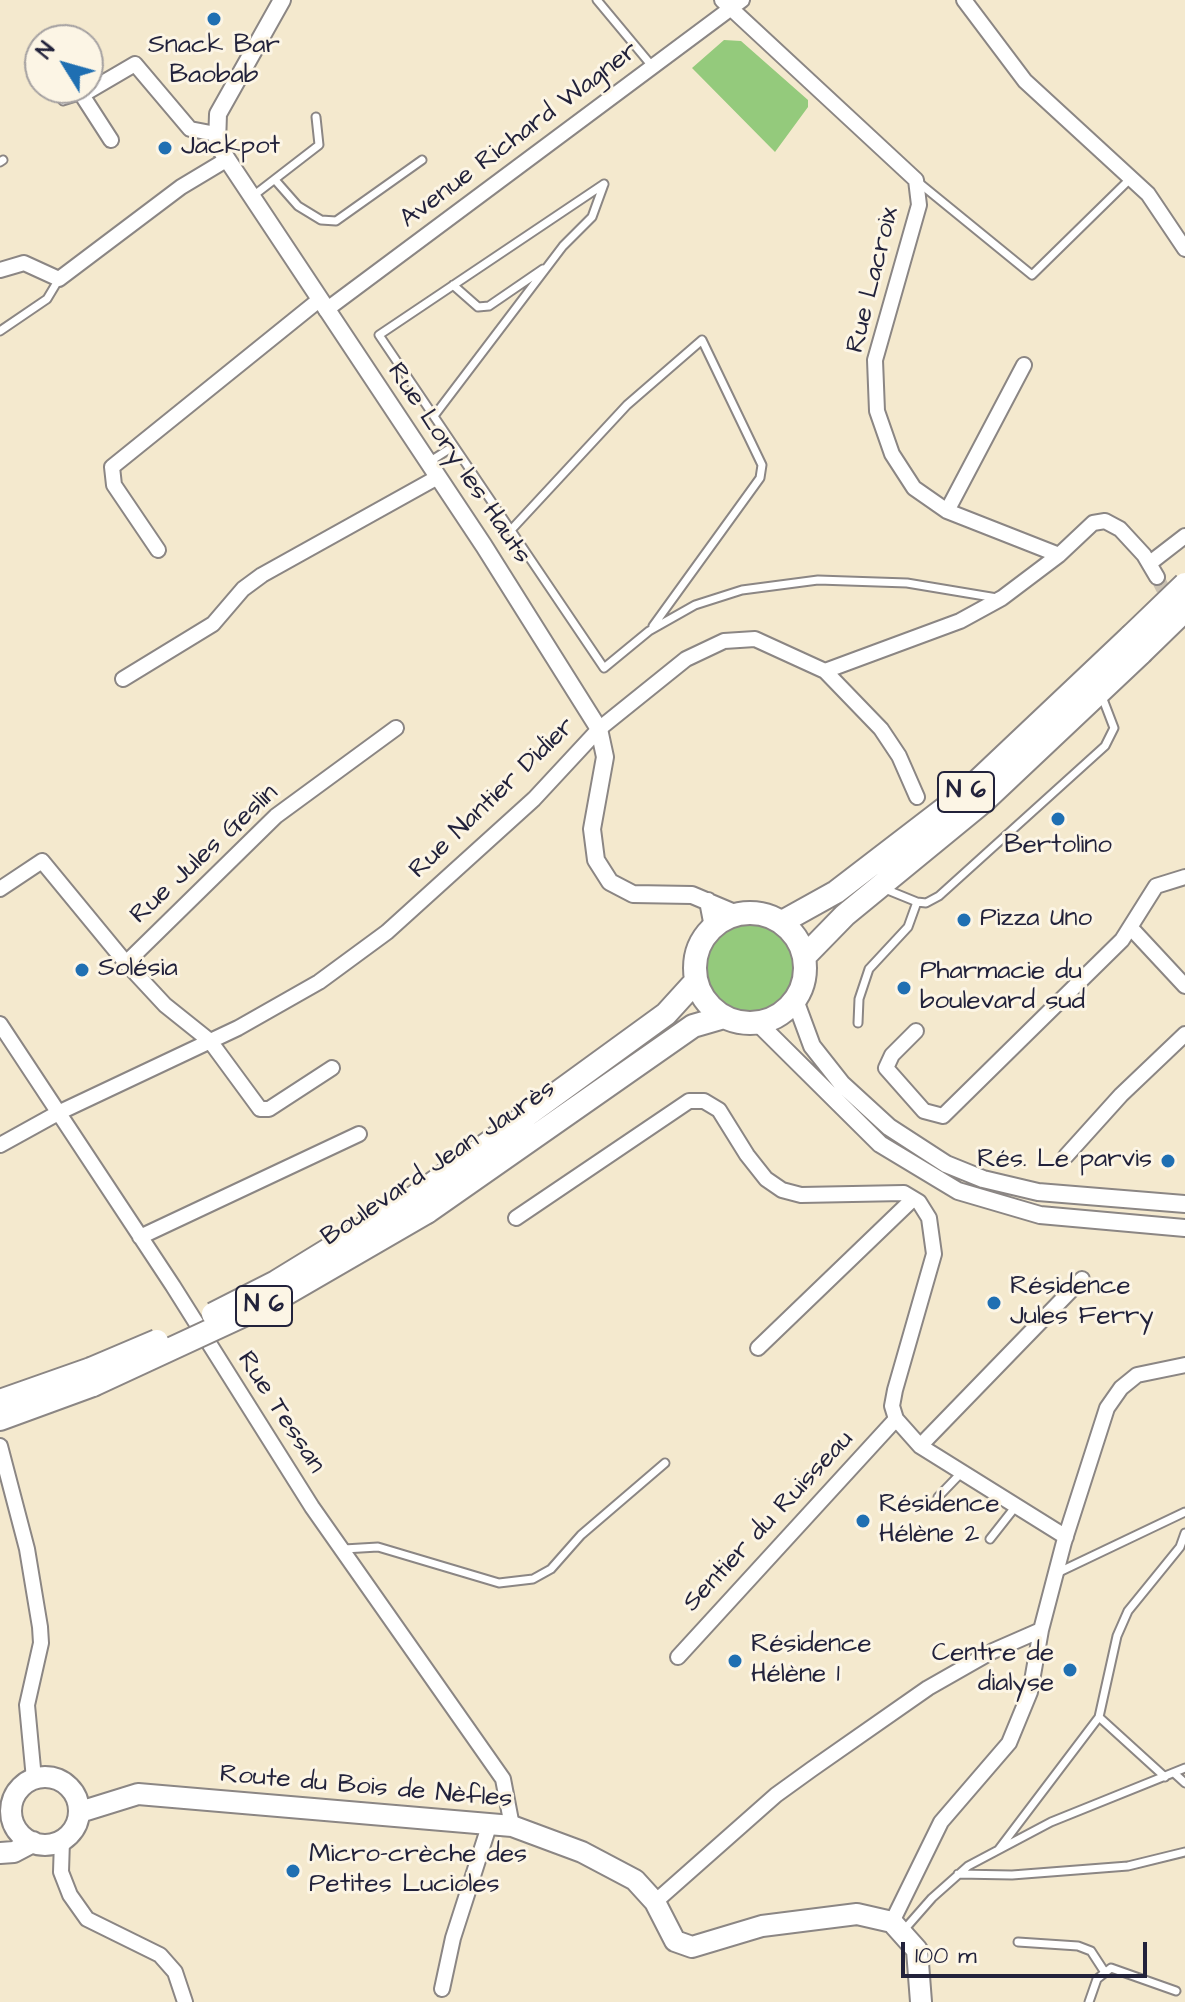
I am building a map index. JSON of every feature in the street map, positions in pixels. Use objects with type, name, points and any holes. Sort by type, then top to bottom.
[{"type":"main road","name":"N 6","points":[[804,957],[879,887],[984,801],[1100,691],[1185,584]]},
{"type":"main road","name":"N 6","points":[[782,922],[847,884],[953,803],[1136,644],[1185,610]]},
{"type":"main road","points":[[724,1017],[711,1008],[696,981],[697,952],[713,927],[737,914],[768,915],[782,922],[800,944],[805,972],[795,1000],[785,1011],[758,1023]]},
{"type":"main road","name":"Boulevard Jean Jaurès","points":[[420,1205],[666,1014],[696,981]]},
{"type":"main road","name":"N 6","points":[[724,1017],[740,1023],[758,1023]]},
{"type":"main road","name":"Boulevard Jean Jaurès","points":[[0,1419],[13,1403],[92,1377],[270,1303],[693,1026],[724,1017]]},
{"type":"main road","points":[[56,1778],[73,1790],[80,1812],[77,1823],[62,1840],[51,1844],[33,1842],[5,1820],[16,1793],[34,1779],[56,1778]]},
{"type":"main road","name":"Route du Bois de Nèfles","points":[[73,1790],[512,1826],[610,1865],[635,1880],[655,1902],[675,1941],[692,1947],[762,1926],[857,1914],[897,1928]]},
{"type":"main road","name":"Route du Bois de Nèfles","points":[[80,1812],[125,1795]]},
{"type":"main road","points":[[0,1853],[14,1852],[33,1842]]},
{"type":"main road","points":[[897,1928],[917,1950],[921,2002]]},
{"type":"street","points":[[104,82],[135,64],[190,129],[216,134],[218,114],[227,94],[282,0]]},
{"type":"street","points":[[964,0],[1025,81],[1158,205],[1185,249]]},
{"type":"street","name":"Avenue Richard Wagner","points":[[158,550],[114,485],[112,467],[323,305],[652,66],[731,3]]},
{"type":"street","name":"Rue Lacroix","points":[[731,3],[916,180],[919,205],[875,360],[877,411],[892,454],[914,488],[947,511],[1059,555]]},
{"type":"street","points":[[88,104],[111,140]]},
{"type":"street","name":"Rue Lory les Hauts","points":[[216,134],[226,160],[438,477],[599,729],[605,757],[592,829],[596,860],[610,882],[633,894],[692,895],[737,914]]},
{"type":"street","points":[[0,270],[24,263],[59,279],[181,187],[226,160]]},
{"type":"street","points":[[947,511],[1024,365]]},
{"type":"street","points":[[123,679],[213,624],[243,589],[262,575],[438,477]]},
{"type":"street","points":[[825,671],[960,621],[1002,598],[1059,555],[1082,531],[1105,521],[1120,529],[1150,563],[1157,577]]},
{"type":"street","points":[[1150,563],[1185,536]]},
{"type":"street","name":"Rue Nantier Didier","points":[[0,1145],[58,1113],[210,1041],[319,982],[387,932],[534,799],[599,729],[686,659],[724,641],[755,639],[825,671],[881,729],[899,756],[917,797]]},
{"type":"street","name":"Rue Jules Geslin","points":[[126,963],[276,816],[396,728]]},
{"type":"street","points":[[0,889],[42,861],[165,1005],[210,1041],[260,1109],[269,1109],[332,1068]]},
{"type":"street","points":[[916,1031],[892,1055],[886,1068],[924,1111],[943,1116],[1131,928],[1156,886],[1185,877]]},
{"type":"street","points":[[708,901],[713,927]]},
{"type":"street","points":[[1131,928],[1185,986]]},
{"type":"street","points":[[795,1000],[812,1046],[854,1098],[889,1127],[946,1164],[983,1179],[1038,1192],[1185,1204]]},
{"type":"street","points":[[758,1023],[863,1129],[931,1177],[958,1191],[1040,1215],[1185,1228]]},
{"type":"street","name":"Rue Tessan","points":[[0,1024],[312,1507],[503,1779],[512,1826]]},
{"type":"street","points":[[1066,1156],[1121,1095],[1185,1034]]},
{"type":"street","points":[[516,1218],[689,1101],[704,1101],[719,1110],[757,1167],[782,1190],[801,1195],[882,1191],[904,1193],[929,1218],[934,1254],[895,1390],[892,1406],[896,1419],[920,1446],[1066,1537]]},
{"type":"street","points":[[140,1237],[359,1134]]},
{"type":"street","points":[[758,1348],[913,1199]]},
{"type":"street","points":[[920,1446],[1082,1279]]},
{"type":"street","points":[[897,1928],[941,1822],[1009,1743],[1030,1692],[1041,1630],[1056,1573],[1107,1408],[1121,1388],[1137,1375],[1185,1365]]},
{"type":"street","name":"Sentier du Ruisseau","points":[[678,1657],[896,1419]]},
{"type":"street","points":[[0,1446],[27,1549],[40,1627],[41,1643],[27,1705],[34,1779]]},
{"type":"street","points":[[655,1902],[776,1795],[812,1769],[928,1688],[993,1651],[1041,1630]]},
{"type":"street","points":[[442,1989],[453,1938],[490,1823]]},
{"type":"street","points":[[62,1840],[61,1872],[70,1895],[87,1919],[160,1955],[175,1972],[185,2002]]},
{"type":"lane","points":[[597,0],[652,66]]},
{"type":"lane","points":[[251,197],[276,181],[319,145],[316,117]]},
{"type":"lane","points":[[276,181],[298,206],[321,220],[336,221],[422,160]]},
{"type":"lane","points":[[916,180],[1032,275],[1131,178]]},
{"type":"lane","points":[[434,416],[548,266],[592,217],[604,184],[379,335],[604,668],[649,631],[695,605],[730,594],[818,580],[907,583],[1002,598]]},
{"type":"lane","points":[[453,285],[478,307],[489,306],[548,266]]},
{"type":"lane","points":[[0,331],[47,299],[59,279]]},
{"type":"lane","points":[[511,530],[627,405],[702,340],[762,465],[760,478],[649,631]]},
{"type":"lane","points":[[428,462],[454,446]]},
{"type":"lane","points":[[879,887],[917,902],[926,903],[939,896],[1105,746],[1114,728],[1100,691]]},
{"type":"lane","points":[[858,1023],[859,999],[869,969],[908,927],[917,902]]},
{"type":"lane","points":[[344,1549],[378,1547],[499,1583],[533,1579],[551,1569],[581,1535],[665,1463]]},
{"type":"lane","points":[[938,1497],[962,1472]]},
{"type":"lane","points":[[990,1539],[1016,1506]]},
{"type":"lane","points":[[1056,1573],[1184,1515]]},
{"type":"lane","points":[[999,1849],[1099,1717],[1117,1636],[1128,1611],[1180,1547],[1185,1533]]},
{"type":"lane","points":[[1099,1717],[1165,1777]]},
{"type":"lane","points":[[897,1928],[958,1874],[999,1849],[1051,1822],[1185,1768]]},
{"type":"lane","points":[[1174,1773],[1185,1783]]},
{"type":"lane","points":[[958,1874],[1012,1875],[1114,1868],[1185,1852]]},
{"type":"lane","points":[[1018,1942],[1078,1946],[1091,1951],[1104,1971]]},
{"type":"lane","points":[[1089,2002],[1097,1979],[1104,1971],[1119,1969],[1176,1991]]},
{"type":"green space","points":[[724,40],[741,41],[808,100],[808,107],[775,152],[692,68]]},
{"type":"green space","points":[[750,924],[767,927],[782,937],[792,952],[795,969],[792,986],[782,1001],[767,1011],[750,1014],[733,1011],[718,1001],[708,986],[705,969],[708,952],[718,937],[733,927]]},
{"type":"tunnel","points":[[1157,577],[1185,632]]},
{"type":"place","name":"Snack Bar Baobab","points":[[214,19]]},
{"type":"place","name":"Jackpot","points":[[165,148]]},
{"type":"place","name":"Bertolino","points":[[1058,819]]},
{"type":"place","name":"Pizza Uno","points":[[964,920]]},
{"type":"place","name":"Solésia","points":[[82,970]]},
{"type":"place","name":"Pharmacie du boulevard sud","points":[[904,988]]},
{"type":"place","name":"Rés. Le parvis","points":[[1168,1161]]},
{"type":"place","name":"Résidence Jules Ferry","points":[[994,1303]]},
{"type":"place","name":"Résidence Hélène 2","points":[[863,1521]]},
{"type":"place","name":"Résidence Hélène 1","points":[[735,1661]]},
{"type":"place","name":"Centre de dialyse","points":[[1070,1670]]},
{"type":"place","name":"Micro-crèche des Petites Lucioles","points":[[293,1871]]}]
